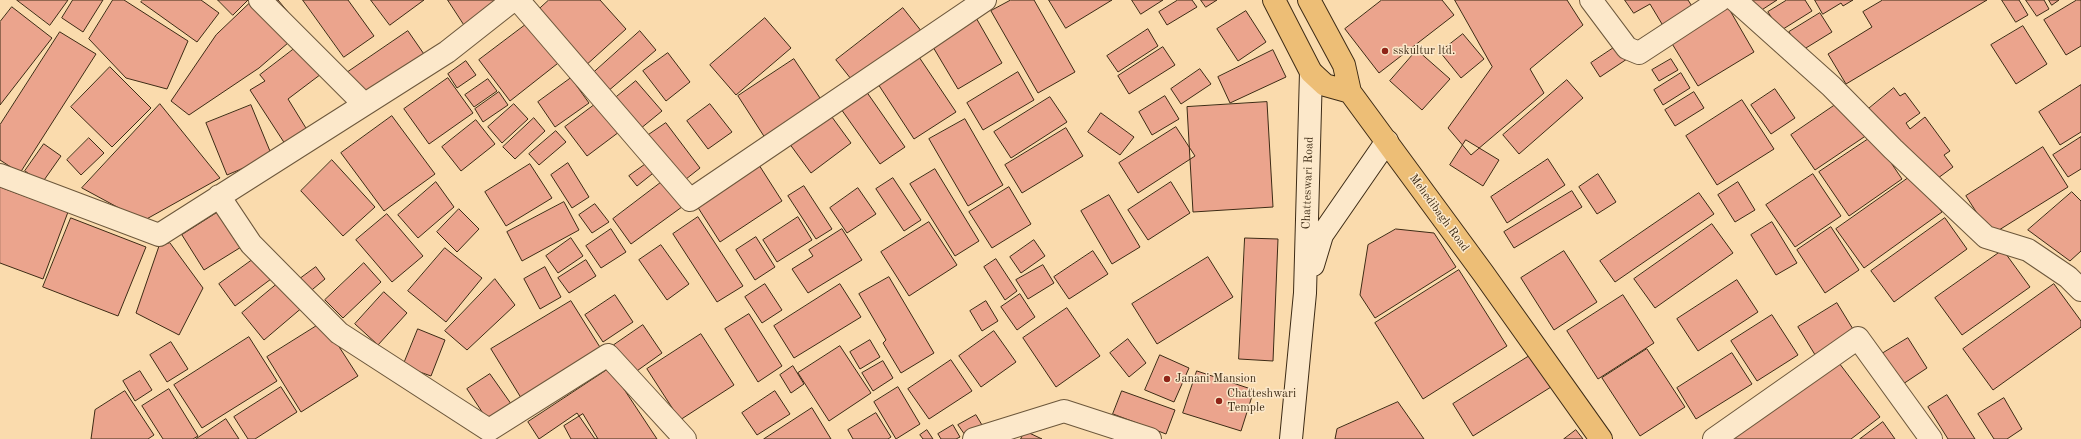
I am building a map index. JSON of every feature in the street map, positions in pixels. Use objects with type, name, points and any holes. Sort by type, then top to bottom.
[{"type":"main road","points":[[1274,0],[1311,72],[1325,85],[1350,92],[1344,65],[1309,0]]},
{"type":"main road","name":"Mehedibagh Road","points":[[1350,92],[1387,141],[1601,439]]},
{"type":"street","points":[[260,0],[364,104]]},
{"type":"street","points":[[0,175],[159,235],[447,52],[513,0]]},
{"type":"street","points":[[518,0],[690,200],[985,0]]},
{"type":"street","points":[[1591,0],[1627,48],[1639,53],[1720,0]]},
{"type":"street","points":[[1735,0],[1831,86],[1893,149],[1986,237],[2028,250],[2068,277],[2081,290]]},
{"type":"street","name":"Chatteswari Road","points":[[1292,439],[1305,293],[1311,72]]},
{"type":"street","name":"Chatteswari Road","points":[[1305,293],[1322,235],[1387,141]]},
{"type":"street","points":[[219,196],[251,244],[339,333],[490,430],[608,355],[685,439]]},
{"type":"street","points":[[1714,439],[1858,338],[1931,439]]},
{"type":"street","points":[[974,439],[1064,411],[1150,439]]},
{"type":"building","points":[[17,0],[68,0],[50,25]]},
{"type":"building","points":[[73,0],[103,0],[83,32],[62,18]]},
{"type":"building","points":[[113,0],[124,0],[188,41],[167,89],[126,78],[89,39]]},
{"type":"building","points":[[143,0],[201,0],[219,13],[197,42],[141,2]]},
{"type":"building","points":[[218,0],[248,0],[233,15]]},
{"type":"building","points":[[253,0],[278,0],[303,30],[259,68],[189,115],[171,101],[216,35]]},
{"type":"building","points":[[303,0],[348,0],[374,36],[344,57]]},
{"type":"building","points":[[371,0],[424,0],[390,25]]},
{"type":"building","points":[[448,0],[504,0],[465,26]]},
{"type":"building","points":[[549,0],[600,0],[626,29],[584,67],[534,14]]},
{"type":"building","points":[[1011,0],[1034,0],[1075,72],[1038,93],[991,11]]},
{"type":"building","points":[[1049,0],[1112,0],[1066,28]]},
{"type":"building","points":[[1132,0],[1163,0],[1141,14]]},
{"type":"building","points":[[1178,0],[1192,0],[1197,7],[1167,25],[1159,12]]},
{"type":"building","points":[[1201,0],[1217,0],[1206,7]]},
{"type":"building","name":"sskultur ltd.","points":[[1382,0],[1442,0],[1454,15],[1379,73],[1345,29]]},
{"type":"building","points":[[1455,0],[1567,0],[1583,25],[1530,69],[1544,93],[1471,155],[1448,128],[1492,67]]},
{"type":"building","points":[[1625,0],[1688,0],[1695,11],[1665,29],[1650,4],[1634,13]]},
{"type":"building","points":[[1745,0],[1777,0],[1754,15]]},
{"type":"building","points":[[1787,0],[1805,0],[1812,11],[1780,31],[1768,12]]},
{"type":"building","points":[[1815,0],[1853,0],[1843,6],[1841,3],[1823,14]]},
{"type":"building","points":[[1883,0],[1987,0],[1846,84],[1828,54],[1872,27],[1863,12]]},
{"type":"building","points":[[2002,0],[2019,0],[2028,15],[2016,22]]},
{"type":"building","points":[[2026,0],[2044,0],[2049,9],[2037,16]]},
{"type":"building","points":[[2049,0],[2059,0],[2052,5]]},
{"type":"building","points":[[2077,0],[2081,0],[2081,46],[2066,55],[2044,20]]},
{"type":"building","points":[[12,7],[52,38],[0,105],[0,22]]},
{"type":"building","points":[[1728,7],[1754,52],[1698,86],[1671,42]]},
{"type":"building","points":[[903,8],[922,32],[855,84],[836,60]]},
{"type":"building","points":[[1246,11],[1266,42],[1238,61],[1217,29]]},
{"type":"building","points":[[1820,13],[1832,32],[1801,51],[1789,32]]},
{"type":"building","points":[[975,16],[1002,63],[958,89],[930,42]]},
{"type":"building","points":[[765,18],[791,48],[736,95],[710,65]]},
{"type":"building","points":[[532,20],[562,60],[510,101],[479,60]]},
{"type":"building","points":[[2023,26],[2047,64],[2016,84],[1991,45]]},
{"type":"building","points":[[1148,29],[1158,46],[1118,72],[1107,56]]},
{"type":"building","points":[[408,31],[426,57],[362,100],[345,74]]},
{"type":"building","points":[[640,31],[656,50],[607,92],[591,75]]},
{"type":"building","points":[[60,32],[96,54],[20,173],[0,160],[0,125]]},
{"type":"building","points":[[1463,34],[1484,59],[1461,78],[1440,52]]},
{"type":"building","points":[[311,36],[333,65],[288,99],[309,133],[287,147],[250,90],[265,81],[260,75]]},
{"type":"building","points":[[1618,45],[1627,59],[1600,77],[1591,63]]},
{"type":"building","points":[[1163,47],[1175,65],[1129,94],[1118,76]]},
{"type":"building","points":[[1273,50],[1286,77],[1230,103],[1218,77]]},
{"type":"building","points":[[1417,50],[1450,79],[1422,110],[1390,81]]},
{"type":"building","points":[[668,53],[690,82],[666,101],[643,71]]},
{"type":"building","points":[[919,57],[956,112],[914,139],[878,84]]},
{"type":"building","points":[[794,59],[826,107],[769,144],[738,96]]},
{"type":"building","points":[[1671,59],[1678,70],[1659,81],[1652,70]]},
{"type":"building","points":[[466,61],[476,75],[457,88],[448,74]]},
{"type":"building","points":[[110,67],[151,108],[112,147],[71,107]]},
{"type":"building","points":[[1200,69],[1211,84],[1181,104],[1171,89]]},
{"type":"building","points":[[1018,72],[1034,100],[983,130],[967,103]]},
{"type":"building","points":[[1681,73],[1690,88],[1663,105],[1654,90]]},
{"type":"building","points":[[448,78],[473,113],[429,144],[404,109]]},
{"type":"building","points":[[571,78],[589,103],[555,127],[538,102]]},
{"type":"building","points":[[488,79],[497,91],[474,107],[465,95]]},
{"type":"building","points":[[1567,80],[1583,98],[1519,154],[1503,135]]},
{"type":"building","points":[[636,81],[662,111],[640,129],[614,99]]},
{"type":"building","points":[[2081,85],[2081,132],[2060,145],[2039,112]]},
{"type":"building","points":[[1894,88],[1900,96],[1905,93],[1920,113],[1906,123],[1910,129],[1925,117],[1950,151],[1944,155],[1953,167],[1934,181],[1866,111]]},
{"type":"building","points":[[1775,89],[1795,118],[1771,134],[1751,105]]},
{"type":"building","points":[[866,91],[905,147],[880,164],[841,109]]},
{"type":"building","points":[[499,92],[508,105],[483,122],[475,109]]},
{"type":"building","points":[[1694,92],[1704,108],[1675,126],[1665,110]]},
{"type":"building","points":[[1165,96],[1179,119],[1152,135],[1139,112]]},
{"type":"building","points":[[1050,97],[1067,122],[1011,158],[994,132]]},
{"type":"building","points":[[1844,99],[1867,135],[1815,170],[1791,135]]},
{"type":"building","points":[[601,100],[623,129],[587,156],[565,127]]},
{"type":"building","points":[[1742,100],[1774,149],[1717,185],[1686,136]]},
{"type":"building","points":[[1267,102],[1273,207],[1193,212],[1187,107]]},
{"type":"building","points":[[160,104],[220,178],[143,221],[82,188]]},
{"type":"building","points":[[514,104],[528,119],[502,143],[488,127]]},
{"type":"building","points":[[710,104],[732,132],[708,149],[687,121]]},
{"type":"building","points":[[251,105],[272,156],[227,175],[206,123]]},
{"type":"building","points":[[829,113],[851,143],[811,173],[789,143]]},
{"type":"building","points":[[1101,113],[1134,137],[1120,155],[1088,132]]},
{"type":"building","points":[[392,116],[435,174],[384,211],[341,153]]},
{"type":"building","points":[[534,118],[545,131],[515,159],[503,147]]},
{"type":"building","points":[[965,119],[1003,185],[968,206],[929,139]]},
{"type":"building","points":[[476,120],[495,144],[461,171],[442,147]]},
{"type":"building","points":[[666,123],[700,168],[681,183],[647,136]]},
{"type":"building","points":[[1176,127],[1195,156],[1138,193],[1119,163]]},
{"type":"building","points":[[1066,128],[1083,156],[1022,193],[1005,165]]},
{"type":"building","points":[[556,131],[566,142],[539,165],[529,154]]},
{"type":"building","points":[[1873,136],[1902,179],[1849,216],[1819,172]]},
{"type":"building","points":[[2081,137],[2081,169],[2068,177],[2053,155]]},
{"type":"building","points":[[89,138],[104,153],[81,175],[67,160]]},
{"type":"building","points":[[1466,140],[1499,160],[1483,186],[1450,165]]},
{"type":"building","points":[[44,144],[61,156],[42,183],[25,171]]},
{"type":"building","points":[[2043,147],[2068,187],[1991,235],[1966,196]]},
{"type":"building","points":[[1548,159],[1565,185],[1507,223],[1491,197]]},
{"type":"building","points":[[332,160],[375,207],[343,236],[301,191]]},
{"type":"building","points":[[650,161],[657,170],[637,186],[629,176]]},
{"type":"building","points":[[568,163],[589,197],[572,208],[551,175]]},
{"type":"building","points":[[530,164],[552,198],[506,226],[485,192]]},
{"type":"building","points":[[759,165],[782,201],[720,242],[697,206]]},
{"type":"building","points":[[935,169],[979,241],[955,256],[910,184]]},
{"type":"building","points":[[1598,174],[1616,202],[1597,214],[1579,187]]},
{"type":"building","points":[[1813,174],[1841,216],[1795,247],[1766,205]]},
{"type":"building","points":[[1914,174],[1942,212],[1864,268],[1836,229]]},
{"type":"building","points":[[667,178],[686,204],[631,244],[613,219]]},
{"type":"building","points":[[893,178],[921,220],[904,231],[876,189]]},
{"type":"building","points":[[436,182],[454,207],[418,238],[398,215]]},
{"type":"building","points":[[1171,182],[1190,213],[1148,240],[1128,210]]},
{"type":"building","points":[[1738,182],[1755,210],[1735,222],[1718,195]]},
{"type":"building","points":[[804,186],[832,229],[816,239],[788,196]]},
{"type":"building","points":[[0,187],[68,212],[43,279],[0,263]]},
{"type":"building","points":[[1009,187],[1031,224],[992,248],[969,212]]},
{"type":"building","points":[[858,188],[876,214],[847,233],[830,208]]},
{"type":"building","points":[[1572,191],[1582,207],[1514,248],[1504,232]]},
{"type":"building","points":[[2072,192],[2081,201],[2081,251],[2070,261],[2028,230]]},
{"type":"building","points":[[1699,193],[1714,214],[1615,282],[1600,261]]},
{"type":"building","points":[[1109,195],[1140,247],[1112,264],[1081,211]]},
{"type":"building","points":[[564,202],[579,230],[522,261],[507,232]]},
{"type":"building","points":[[595,204],[609,222],[592,233],[579,215]]},
{"type":"building","points":[[223,209],[246,244],[204,270],[182,235]]},
{"type":"building","points":[[459,209],[479,229],[457,252],[437,232]]},
{"type":"building","points":[[387,214],[423,256],[392,282],[356,240]]},
{"type":"building","points":[[698,217],[743,286],[717,302],[673,234]]},
{"type":"building","points":[[798,217],[812,240],[777,262],[763,240]]},
{"type":"building","points":[[71,218],[146,247],[118,316],[43,287]]},
{"type":"building","points":[[1945,218],[1967,249],[1894,302],[1871,271]]},
{"type":"building","points":[[929,222],[957,265],[909,296],[881,252]]},
{"type":"building","points":[[1772,222],[1797,263],[1776,275],[1751,235]]},
{"type":"building","points":[[1712,224],[1733,253],[1655,308],[1634,279]]},
{"type":"building","points":[[1831,227],[1859,270],[1825,293],[1797,250]]},
{"type":"building","points":[[611,229],[626,252],[601,268],[586,246]]},
{"type":"building","points":[[842,229],[862,260],[808,293],[792,269],[813,256],[809,250]]},
{"type":"building","points":[[1396,229],[1434,233],[1456,267],[1375,318],[1360,295],[1368,245]]},
{"type":"building","points":[[756,237],[775,267],[755,280],[736,250]]},
{"type":"building","points":[[571,238],[583,256],[558,273],[546,256]]},
{"type":"building","points":[[1245,238],[1278,239],[1273,361],[1239,359]]},
{"type":"building","points":[[1034,240],[1045,256],[1021,273],[1010,257]]},
{"type":"building","points":[[170,243],[203,288],[179,335],[136,313],[159,246]]},
{"type":"building","points":[[661,245],[689,284],[667,300],[639,260]]},
{"type":"building","points":[[445,248],[482,278],[446,322],[408,291]]},
{"type":"building","points":[[2003,250],[2030,287],[1962,335],[1935,298]]},
{"type":"building","points":[[1093,251],[1108,274],[1069,299],[1054,277]]},
{"type":"building","points":[[1564,251],[1597,302],[1554,330],[1521,278]]},
{"type":"building","points":[[1208,257],[1233,297],[1157,344],[1132,304]]},
{"type":"building","points":[[255,258],[271,279],[235,306],[219,284]]},
{"type":"building","points":[[996,259],[1017,291],[1005,300],[984,267]]},
{"type":"building","points":[[586,260],[596,276],[569,293],[558,278]]},
{"type":"building","points":[[364,263],[381,282],[343,318],[325,300]]},
{"type":"building","points":[[1043,265],[1054,283],[1028,299],[1016,280]]},
{"type":"building","points":[[316,267],[325,279],[307,294],[297,281]]},
{"type":"building","points":[[545,267],[561,297],[540,309],[524,279]]},
{"type":"building","points":[[1459,270],[1507,346],[1423,399],[1375,323]]},
{"type":"building","points":[[889,277],[934,353],[901,373],[883,343],[886,340],[859,294]]},
{"type":"building","points":[[495,279],[515,305],[467,350],[445,331]]},
{"type":"building","points":[[282,280],[304,306],[264,340],[242,313]]},
{"type":"building","points":[[1737,280],[1758,312],[1698,351],[1677,319]]},
{"type":"building","points":[[765,284],[782,310],[762,323],[745,297]]},
{"type":"building","points":[[840,284],[861,317],[794,358],[774,326]]},
{"type":"building","points":[[2054,284],[2081,321],[2081,327],[1993,390],[1963,349]]},
{"type":"building","points":[[384,292],[407,313],[378,345],[355,324]]},
{"type":"building","points":[[1020,294],[1035,317],[1017,330],[1001,307]]},
{"type":"building","points":[[615,295],[633,322],[603,342],[585,315]]},
{"type":"building","points":[[1623,295],[1654,343],[1598,379],[1567,331]]},
{"type":"building","points":[[571,301],[603,352],[523,401],[491,349]]},
{"type":"building","points":[[986,301],[998,321],[982,331],[970,311]]},
{"type":"building","points":[[1837,303],[1856,334],[1817,358],[1798,327]]},
{"type":"building","points":[[1067,308],[1100,356],[1056,387],[1023,338]]},
{"type":"building","points":[[749,314],[782,366],[758,382],[725,329]]},
{"type":"building","points":[[1772,315],[1798,355],[1757,381],[1731,341]]},
{"type":"building","points":[[323,322],[358,376],[301,412],[267,357]]},
{"type":"building","points":[[643,325],[662,353],[634,373],[614,345]]},
{"type":"building","points":[[418,329],[445,340],[431,376],[403,366]]},
{"type":"building","points":[[994,331],[1016,362],[981,387],[959,356]]},
{"type":"building","points":[[701,334],[734,385],[680,420],[647,369]]},
{"type":"building","points":[[249,337],[277,381],[202,428],[174,385]]},
{"type":"building","points":[[1908,338],[1927,368],[1900,386],[1880,355]]},
{"type":"building","points":[[1128,339],[1146,363],[1129,377],[1110,353]]},
{"type":"building","points":[[870,340],[880,357],[860,369],[850,352]]},
{"type":"building","points":[[171,342],[188,369],[167,382],[150,355]]},
{"type":"building","points":[[840,346],[871,393],[829,421],[798,373]]},
{"type":"building","points":[[1647,349],[1685,407],[1640,436],[1602,378]]},
{"type":"building","points":[[1732,353],[1752,384],[1696,419],[1677,388]]},
{"type":"building","name":"Janani Mansion","points":[[1160,355],[1189,368],[1174,402],[1145,390]]},
{"type":"building","points":[[1531,355],[1551,387],[1473,436],[1453,404]]},
{"type":"building","points":[[1836,359],[1880,417],[1851,439],[1728,439]]},
{"type":"building","points":[[951,360],[972,391],[929,419],[908,389]]},
{"type":"building","points":[[883,361],[893,378],[873,391],[862,373]]},
{"type":"building","points":[[793,366],[804,384],[791,393],[780,375]]},
{"type":"building","points":[[610,368],[657,439],[595,439],[577,413],[539,439],[528,422]]},
{"type":"building","points":[[140,371],[152,390],[135,401],[123,381]]},
{"type":"building","name":"Chatteshwari Temple","points":[[1197,371],[1254,390],[1241,431],[1183,413]]},
{"type":"building","points":[[490,374],[514,408],[490,424],[467,389]]},
{"type":"building","points":[[281,387],[297,412],[255,439],[248,439],[234,417]]},
{"type":"building","points":[[898,387],[920,424],[896,439],[874,402]]},
{"type":"building","points":[[169,389],[198,436],[193,439],[163,439],[142,406]]},
{"type":"building","points":[[125,391],[154,435],[148,439],[91,439],[95,410]]},
{"type":"building","points":[[775,391],[790,414],[757,435],[742,413]]},
{"type":"building","points":[[1122,391],[1175,410],[1166,434],[1113,414]]},
{"type":"building","points":[[1947,395],[1975,439],[1948,439],[1928,407]]},
{"type":"building","points":[[2004,398],[2022,429],[2007,439],[1994,439],[1978,414]]},
{"type":"building","points":[[1398,402],[1424,439],[1335,439],[1337,429]]},
{"type":"building","points":[[812,408],[831,439],[764,439]]},
{"type":"building","points":[[876,413],[891,437],[888,439],[853,439],[848,430]]},
{"type":"building","points":[[583,414],[598,439],[571,439],[564,426]]},
{"type":"building","points":[[976,415],[982,425],[965,435],[958,425]]},
{"type":"building","points":[[226,419],[239,439],[196,439]]},
{"type":"building","points":[[1883,422],[1895,439],[1860,439]]},
{"type":"building","points":[[953,425],[960,437],[956,439],[941,439],[938,434]]},
{"type":"building","points":[[927,430],[933,439],[923,439],[920,435]]},
{"type":"building","points":[[1576,430],[1583,439],[1564,439]]},
{"type":"building","points":[[1025,431],[1042,439],[1021,439]]},
{"type":"place","name":"sskultur ltd.","points":[[1385,51]]},
{"type":"place","name":"Janani Mansion","points":[[1167,379]]},
{"type":"place","name":"Chatteshwari Temple","points":[[1219,401]]}]
